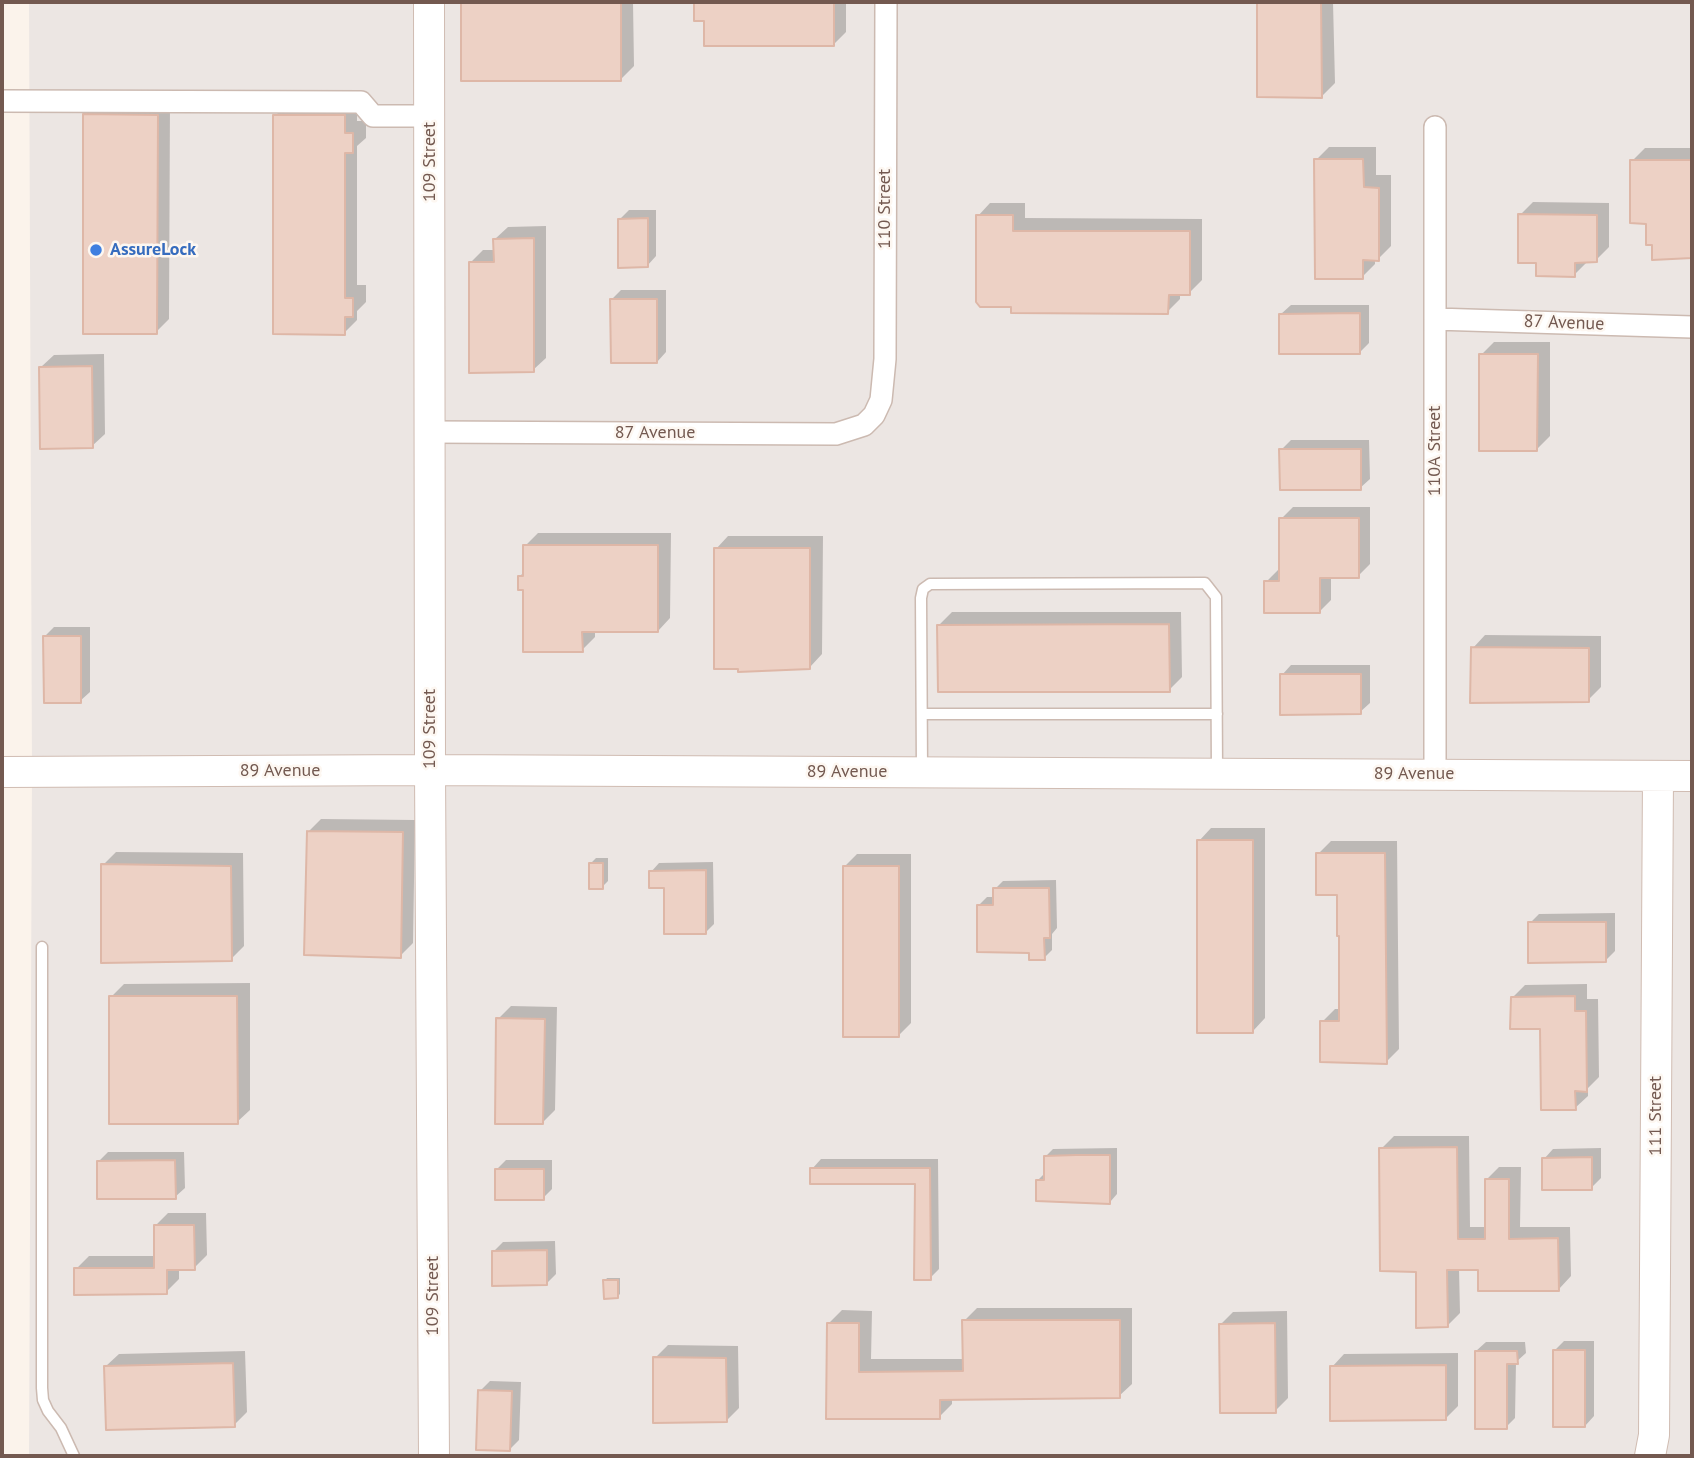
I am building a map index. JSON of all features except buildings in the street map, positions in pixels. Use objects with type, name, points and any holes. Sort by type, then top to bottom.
[{"type":"street","name":"109 Street","points":[[429,2],[434,1456]]},
{"type":"street","name":"110 Street","points":[[874,415],[881,400],[885,359],[886,2]]},
{"type":"street","points":[[2,101],[361,102],[373,116],[429,116]]},
{"type":"street","name":"110A Street","points":[[1435,127],[1435,775]]},
{"type":"street","name":"87 Avenue","points":[[1435,318],[1692,327]]},
{"type":"street","name":"87 Avenue","points":[[431,432],[836,434],[864,425],[874,415]]},
{"type":"street","name":"89 Avenue","points":[[2,772],[922,772],[1692,776]]},
{"type":"street","name":"111 Street","points":[[1650,1456],[1654,1421],[1658,776]]},
{"type":"lane","points":[[922,772],[921,598],[923,589],[930,584],[1205,583],[1216,597],[1217,774]]},
{"type":"lane","points":[[922,714],[1217,714]]},
{"type":"lane","points":[[42,947],[42,1388],[48,1411],[61,1428],[74,1456]]},
{"type":"shaded area","points":[[29,2],[1692,2],[1692,1456],[29,1456],[32,772]]},
{"type":"place","name":"AssureLock","points":[[96,250]]}]
